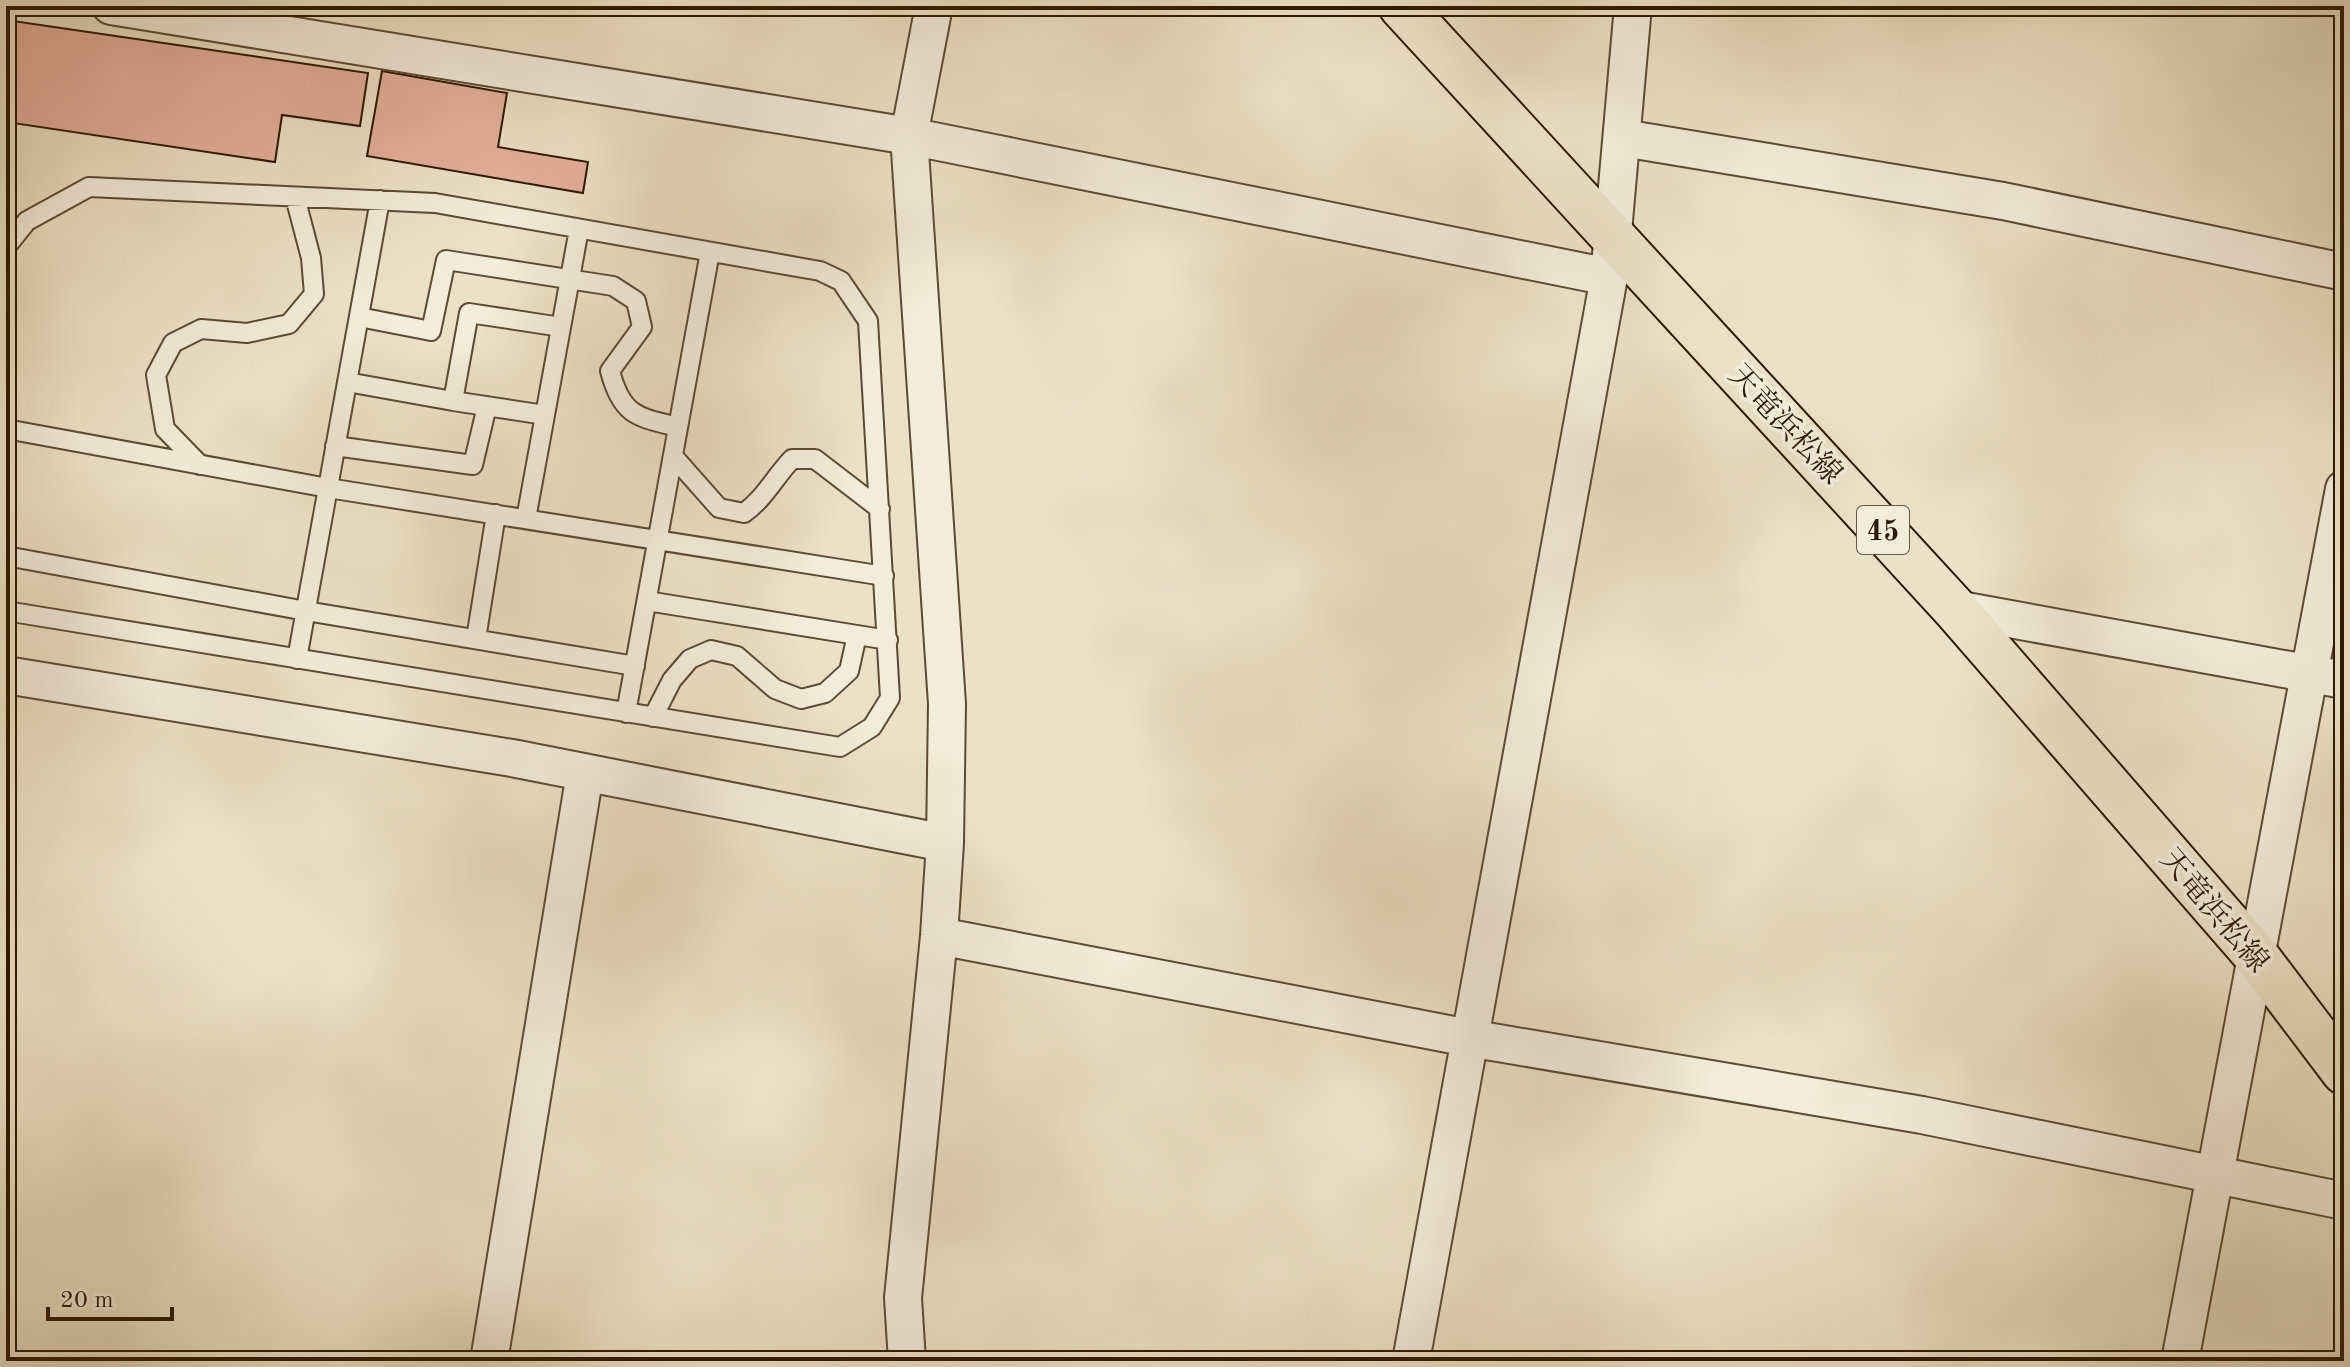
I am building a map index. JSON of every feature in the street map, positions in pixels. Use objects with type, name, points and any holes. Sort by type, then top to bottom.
[{"type":"main road","name":"天竜浜松線","points":[[1401,6],[1955,609],[2254,953],[2344,1072]]},
{"type":"street","points":[[111,6],[909,136],[1609,277]]},
{"type":"street","points":[[907,1361],[903,1298],[939,936],[945,843],[947,704],[909,136],[934,6]]},
{"type":"street","points":[[1411,1361],[1609,277],[1610,233],[1623,138],[1633,6]]},
{"type":"street","points":[[1623,138],[2003,201],[2344,272]]},
{"type":"street","points":[[2180,1361],[2254,953],[2328,677],[2344,489]]},
{"type":"street","points":[[1955,609],[2328,677]]},
{"type":"street","points":[[6,675],[585,773],[945,843]]},
{"type":"street","points":[[489,1361],[585,773]]},
{"type":"street","points":[[939,936],[1469,1038],[1922,1115],[2344,1201]]},
{"type":"lane","points":[[6,247],[27,221],[89,187],[435,203],[820,271],[841,281],[868,321],[890,698],[872,727],[840,747],[6,611]]},
{"type":"lane","points":[[200,465],[165,429],[156,375],[173,343],[201,329],[247,333],[289,324],[314,294],[311,258],[295,197]]},
{"type":"lane","points":[[297,659],[380,200]]},
{"type":"lane","points":[[526,519],[579,229]]},
{"type":"lane","points":[[626,713],[710,252]]},
{"type":"lane","points":[[359,317],[431,331],[446,260],[613,286],[636,301],[642,327],[610,371],[616,396],[635,417],[678,427]]},
{"type":"lane","points":[[453,401],[469,313],[561,327]]},
{"type":"lane","points":[[347,382],[545,415]]},
{"type":"lane","points":[[335,446],[473,465],[487,406]]},
{"type":"lane","points":[[6,429],[328,488],[884,576]]},
{"type":"lane","points":[[673,456],[719,508],[744,513],[764,499],[776,476],[792,459],[815,459],[880,509]]},
{"type":"lane","points":[[476,639],[496,514]]},
{"type":"lane","points":[[6,556],[306,611],[635,666]]},
{"type":"lane","points":[[647,601],[888,640]]},
{"type":"lane","points":[[653,717],[672,680],[690,659],[711,650],[737,656],[775,689],[801,699],[825,693],[849,671],[857,635]]},
{"type":"building","points":[[6,20],[368,73],[360,126],[282,115],[275,162],[6,122]]},
{"type":"building","points":[[382,71],[507,93],[498,147],[588,162],[583,193],[367,156]]}]
